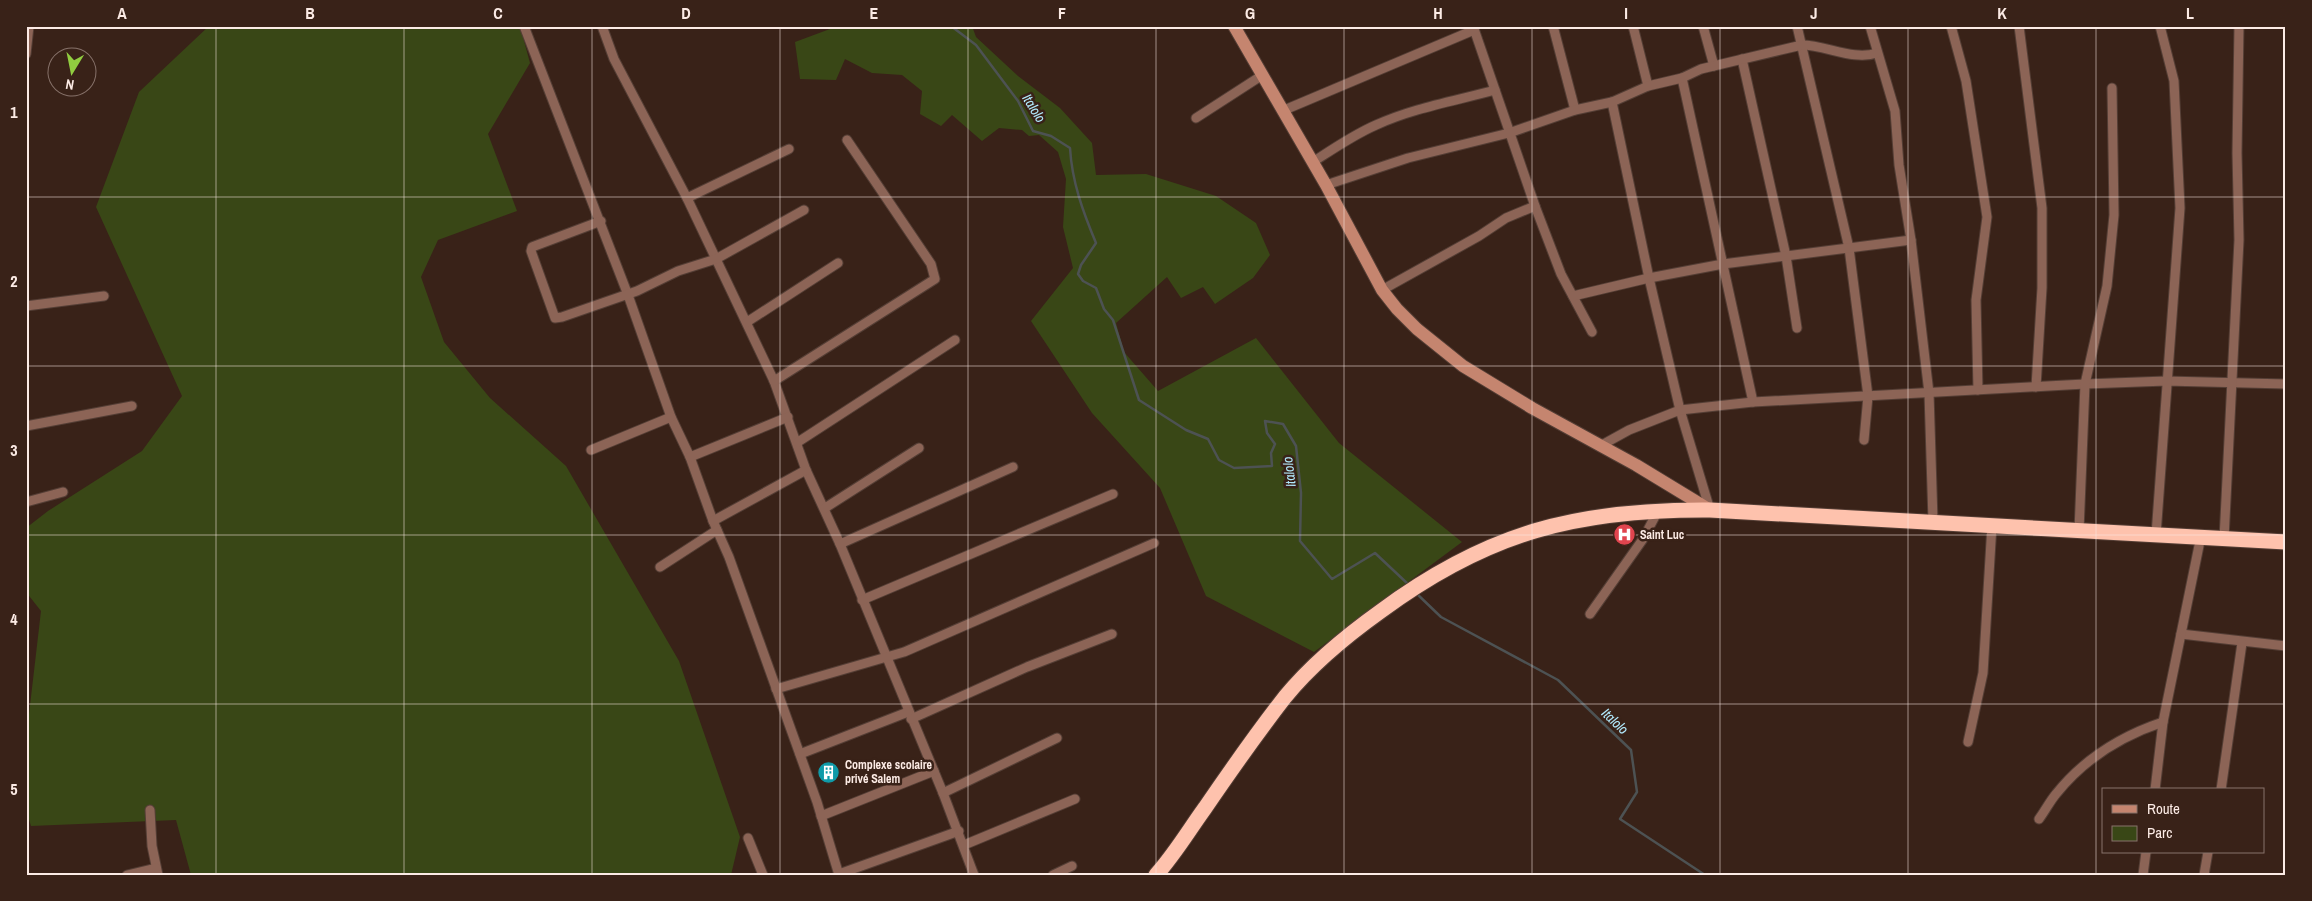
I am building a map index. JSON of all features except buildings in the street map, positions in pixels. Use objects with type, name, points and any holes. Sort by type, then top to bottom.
[{"type":"highway","points":[[1156,875],[1287,695],[1335,646],[1402,594],[1418,584],[1498,543],[1547,526],[1581,518],[1660,509],[1710,510],[2286,542]]},
{"type":"street","points":[[26,54],[29,26]]},
{"type":"street","points":[[524,26],[601,221],[671,417],[690,457],[729,557],[800,754],[839,874],[959,832]]},
{"type":"street","points":[[602,26],[614,59],[687,198],[774,381],[798,442],[806,470],[840,544],[959,832],[974,875]]},
{"type":"street","points":[[1234,26],[1261,76],[1326,185],[1382,290],[1397,310],[1462,366],[1636,465],[1710,510]]},
{"type":"street","points":[[1553,26],[1575,110]]},
{"type":"street","points":[[1633,26],[1648,86]]},
{"type":"street","points":[[1703,26],[1714,66]]},
{"type":"street","points":[[1798,26],[1849,248],[1868,396],[1864,440]]},
{"type":"street","points":[[1870,26],[1895,111],[1929,393],[1933,521]]},
{"type":"street","points":[[1951,26],[1966,81],[1987,217],[1976,300],[1978,390]]},
{"type":"street","points":[[2019,26],[2042,208],[2042,288],[2036,387]]},
{"type":"street","points":[[2156,535],[2172,292],[2178,245],[2180,208],[2174,81],[2160,26]]},
{"type":"street","points":[[2224,539],[2240,240],[2237,153],[2239,26]]},
{"type":"street","points":[[1282,110],[1473,28],[1535,206],[1561,274],[1592,332]]},
{"type":"street","points":[[1326,185],[1408,158],[1509,133],[1575,110],[1612,102],[1648,86],[1682,78],[1714,66],[1742,59],[1802,45],[1813,45],[1867,57],[1877,53]]},
{"type":"street","points":[[1742,59],[1786,256],[1797,328]]},
{"type":"street","points":[[1196,118],[1261,76]]},
{"type":"street","points":[[1682,78],[1753,402]]},
{"type":"street","points":[[2079,531],[2085,384],[2107,286],[2114,215],[2112,88]]},
{"type":"street","points":[[1312,162],[1352,136],[1376,124],[1399,115],[1495,90]]},
{"type":"street","points":[[1612,102],[1649,278],[1680,410],[1710,510]]},
{"type":"street","points":[[774,381],[935,280],[931,264],[847,140]]},
{"type":"street","points":[[687,198],[789,150]]},
{"type":"street","points":[[1382,290],[1480,236],[1506,218],[1535,206]]},
{"type":"street","points":[[601,221],[532,247],[531,251],[555,318],[628,294],[678,271],[716,259],[804,210]]},
{"type":"street","points":[[1573,296],[1649,278],[1723,264],[1911,240]]},
{"type":"street","points":[[747,322],[838,263]]},
{"type":"street","points":[[26,306],[104,296]]},
{"type":"street","points":[[798,442],[955,340]]},
{"type":"street","points":[[1600,446],[1629,430],[1680,410],[1753,402],[2166,381],[2286,384]]},
{"type":"street","points":[[26,426],[132,406]]},
{"type":"street","points":[[592,450],[671,417]]},
{"type":"street","points":[[690,457],[788,417]]},
{"type":"street","points":[[825,508],[919,448]]},
{"type":"street","points":[[840,544],[1013,467]]},
{"type":"street","points":[[660,567],[715,525],[806,470]]},
{"type":"street","points":[[26,502],[63,492]]},
{"type":"street","points":[[862,600],[1113,494]]},
{"type":"street","points":[[1590,614],[1643,539],[1660,509]]},
{"type":"street","points":[[1968,742],[1983,673],[1992,525]]},
{"type":"street","points":[[2155,788],[2163,722],[2201,536]]},
{"type":"street","points":[[776,689],[886,658],[1154,543]]},
{"type":"street","points":[[800,754],[910,716],[1112,634]]},
{"type":"street","points":[[2181,634],[2242,643],[2286,646]]},
{"type":"street","points":[[2221,788],[2242,643]]},
{"type":"street","points":[[2039,819],[2055,795],[2077,770],[2103,750],[2138,730],[2163,722]]},
{"type":"street","points":[[943,793],[1057,738]]},
{"type":"street","points":[[821,816],[934,771]]},
{"type":"street","points":[[964,845],[1076,799]]},
{"type":"street","points":[[127,875],[157,871],[152,846],[150,810]]},
{"type":"street","points":[[748,838],[763,875]]},
{"type":"street","points":[[2143,875],[2146,854]]},
{"type":"street","points":[[2204,875],[2208,854]]},
{"type":"street","points":[[1053,875],[1072,866]]},
{"type":"green space","points":[[209,26],[520,26],[530,63],[488,134],[517,211],[438,240],[421,277],[444,342],[490,398],[566,466],[679,661],[740,837],[731,875],[191,875],[176,820],[31,826],[26,810],[26,718],[29,714],[41,611],[26,592],[26,528],[48,511],[142,451],[182,396],[96,207],[139,92]]},
{"type":"green space","points":[[838,26],[972,26],[976,37],[1018,76],[1060,108],[1092,143],[1096,175],[1146,174],[1216,196],[1256,223],[1270,255],[1253,278],[1215,304],[1203,287],[1181,298],[1167,277],[1116,323],[1124,352],[1158,391],[1256,338],[1339,443],[1462,542],[1314,652],[1206,596],[1160,488],[1092,413],[1031,321],[1073,268],[1063,227],[1066,179],[1058,152],[1039,135],[1029,136],[1022,130],[999,128],[982,141],[952,115],[941,126],[920,114],[922,91],[902,75],[872,73],[845,59],[836,80],[800,79],[795,42]]},
{"type":"waterway","name":"Italolo","points":[[951,26],[976,45],[1018,101],[1033,131],[1051,136],[1070,148],[1073,173],[1079,197],[1096,243],[1081,265],[1078,274],[1083,281],[1096,288],[1104,309],[1113,320],[1139,400],[1186,430],[1208,439],[1219,460],[1234,468],[1272,466],[1271,453],[1275,444],[1267,433],[1265,421],[1283,424],[1296,446],[1301,493],[1300,541],[1332,579],[1375,553],[1409,585]]},
{"type":"waterway","name":"Italolo","points":[[1416,593],[1441,617],[1558,680],[1631,750],[1637,792],[1620,819],[1705,875]]},
{"type":"place","name":"Saint Luc","points":[[1624,535]]},
{"type":"place","name":"Complexe scolaire privé Salem","points":[[829,772]]}]
